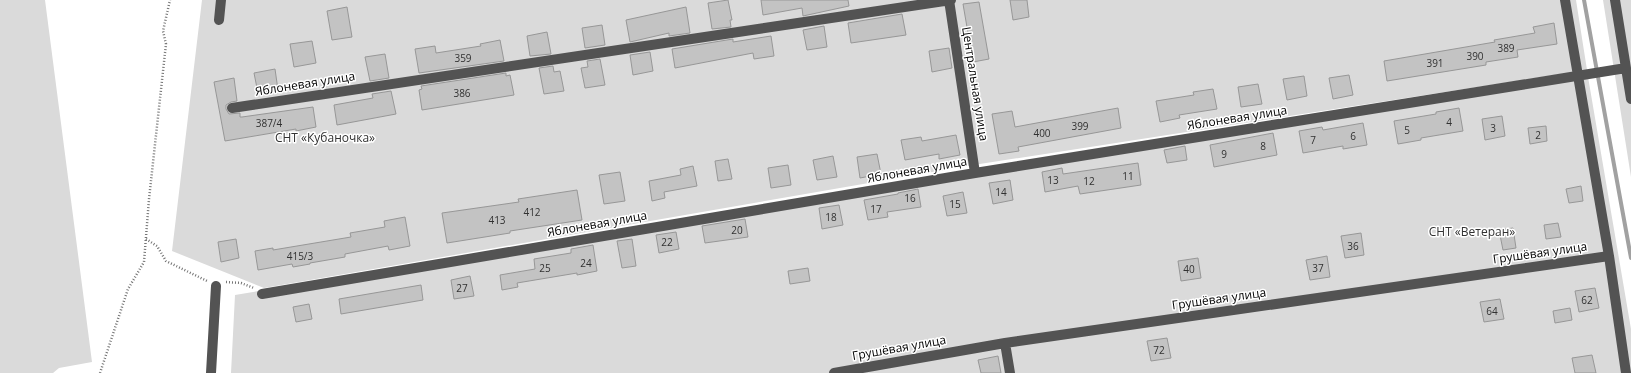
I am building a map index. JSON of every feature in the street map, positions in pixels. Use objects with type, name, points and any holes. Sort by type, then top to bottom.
[{"type":"street","points":[[219,20],[221,0]]},
{"type":"street","name":"Яблоневая улица","points":[[232,108],[950,0]]},
{"type":"street","name":"Центральная улица","points":[[950,0],[976,173]]},
{"type":"street","points":[[1564,0],[1609,256],[1626,373]]},
{"type":"street","points":[[1615,0],[1631,99]]},
{"type":"street","name":"Яблоневая улица","points":[[262,294],[976,173],[1626,68]]},
{"type":"street","name":"Грушёвая улица","points":[[834,373],[1005,343],[1609,256]]},
{"type":"street","points":[[211,373],[216,286]]},
{"type":"street","points":[[1005,343],[1010,373]]},
{"type":"path","points":[[100,373],[128,289],[144,262],[149,198],[166,44],[163,31],[170,0]]},
{"type":"path","points":[[146,239],[157,246],[166,261],[216,286],[225,282],[241,283],[254,288],[262,294]]},
{"type":"green space","points":[[0,0],[45,0],[92,362],[59,368],[53,373],[0,373]]},
{"type":"green space","name":"СНТ «Кубаночка»","points":[[202,0],[1576,0],[1587,70],[967,166],[264,288],[172,251]]},
{"type":"green space","points":[[1603,0],[1631,0],[1631,177]]},
{"type":"green space","name":"СНТ «Ветеран»","points":[[1587,71],[1631,329],[1631,373],[231,373],[235,295],[973,169]]},
{"type":"building","points":[[728,0],[732,20],[730,20],[731,27],[712,29],[708,3]]},
{"type":"building","points":[[761,0],[848,0],[849,6],[803,16],[802,8],[763,15]]},
{"type":"building","points":[[1010,0],[1027,0],[1029,17],[1013,20]]},
{"type":"building","points":[[979,2],[989,59],[973,62],[963,4]]},
{"type":"building","points":[[347,7],[352,37],[332,40],[327,11]]},
{"type":"building","points":[[686,7],[690,33],[669,36],[669,33],[630,42],[626,20]]},
{"type":"building","points":[[902,14],[906,35],[851,43],[848,23]]},
{"type":"building","points":[[1554,23],[1557,44],[1517,50],[1518,57],[1486,62],[1486,65],[1387,81],[1384,61],[1495,42],[1494,40],[1535,33],[1533,27]]},
{"type":"building","points":[[602,25],[605,45],[585,48],[582,28]]},
{"type":"building","points":[[824,26],[827,47],[807,50],[803,30]]},
{"type":"building","points":[[547,32],[551,54],[530,56],[527,36]]},
{"type":"building","points":[[771,36],[774,56],[754,59],[753,53],[675,68],[672,49],[733,39],[733,42]]},
{"type":"building","points":[[500,40],[504,61],[419,73],[415,49],[435,46],[436,53],[481,46],[480,44]]},
{"type":"building","points":[[312,41],[316,63],[294,67],[290,44]]},
{"type":"building","points":[[949,48],[952,68],[932,72],[929,51]]},
{"type":"building","points":[[650,52],[653,71],[633,75],[630,55]]},
{"type":"building","points":[[385,54],[389,78],[370,81],[365,57]]},
{"type":"building","points":[[600,59],[605,85],[585,88],[581,68],[588,67],[587,61]]},
{"type":"building","points":[[553,66],[554,72],[560,71],[564,91],[544,94],[539,68]]},
{"type":"building","points":[[275,69],[278,90],[258,93],[254,73]]},
{"type":"building","points":[[506,73],[506,76],[510,75],[514,95],[422,110],[419,90],[422,89],[421,86]]},
{"type":"building","points":[[1349,75],[1353,95],[1333,99],[1329,78]]},
{"type":"building","points":[[1304,76],[1307,96],[1287,100],[1283,79]]},
{"type":"building","points":[[234,78],[237,101],[226,105],[226,109],[229,114],[240,113],[240,117],[242,117],[313,107],[316,127],[225,141],[214,82]]},
{"type":"building","points":[[1258,84],[1262,104],[1241,107],[1238,87]]},
{"type":"building","points":[[1213,89],[1217,109],[1179,115],[1180,118],[1160,122],[1156,101],[1194,95],[1193,92]]},
{"type":"building","points":[[391,91],[396,114],[337,125],[334,105],[373,98],[372,94]]},
{"type":"building","points":[[1118,108],[1121,128],[1018,147],[1019,151],[999,154],[992,114],[1012,111],[1015,127]]},
{"type":"building","points":[[1459,108],[1463,131],[1421,138],[1421,140],[1398,144],[1394,121],[1436,114],[1436,112]]},
{"type":"building","points":[[1502,116],[1505,136],[1485,140],[1482,119]]},
{"type":"building","points":[[1363,123],[1367,145],[1343,149],[1343,146],[1303,153],[1299,131],[1322,127],[1323,130]]},
{"type":"building","points":[[1546,126],[1547,141],[1530,144],[1528,128]]},
{"type":"building","points":[[1273,133],[1277,155],[1214,167],[1210,145]]},
{"type":"building","points":[[956,135],[960,155],[939,159],[939,154],[905,160],[901,140],[921,137],[922,141]]},
{"type":"building","points":[[1185,146],[1187,160],[1167,163],[1164,150]]},
{"type":"building","points":[[877,154],[881,174],[860,178],[857,157]]},
{"type":"building","points":[[833,156],[837,177],[817,180],[813,160]]},
{"type":"building","points":[[728,159],[732,179],[718,181],[715,161]]},
{"type":"building","points":[[1138,163],[1141,185],[1080,194],[1078,186],[1045,192],[1042,172],[1062,168],[1063,174]]},
{"type":"building","points":[[788,165],[791,185],[771,188],[768,168]]},
{"type":"building","points":[[693,166],[697,186],[664,192],[665,198],[652,201],[649,181],[681,175],[680,169]]},
{"type":"building","points":[[620,172],[625,201],[604,204],[599,175]]},
{"type":"building","points":[[1010,180],[1013,200],[993,204],[989,183]]},
{"type":"building","points":[[1581,186],[1583,201],[1569,203],[1566,189]]},
{"type":"building","points":[[918,189],[921,207],[887,212],[888,217],[868,220],[864,200]]},
{"type":"building","points":[[577,190],[582,220],[510,231],[510,233],[447,243],[442,213],[519,202],[518,199]]},
{"type":"building","points":[[963,192],[967,213],[947,216],[943,196]]},
{"type":"building","points":[[839,205],[843,225],[822,229],[819,208]]},
{"type":"building","points":[[405,217],[410,246],[389,250],[388,246],[345,254],[345,257],[310,264],[293,267],[292,264],[258,270],[255,251],[273,248],[273,250],[351,237],[350,233],[385,227],[384,221]]},
{"type":"building","points":[[745,219],[748,237],[705,243],[702,226]]},
{"type":"building","points":[[1558,223],[1561,237],[1546,239],[1544,225]]},
{"type":"building","points":[[1513,228],[1516,248],[1503,250],[1499,230]]},
{"type":"building","points":[[676,232],[679,249],[659,253],[656,235]]},
{"type":"building","points":[[1361,233],[1364,255],[1345,258],[1341,236]]},
{"type":"building","points":[[236,239],[239,258],[221,262],[218,242]]},
{"type":"building","points":[[632,239],[636,266],[622,268],[617,241]]},
{"type":"building","points":[[593,245],[597,271],[517,283],[518,287],[502,290],[500,275],[535,269],[534,259],[571,253],[571,249]]},
{"type":"building","points":[[1327,256],[1330,277],[1310,280],[1306,260]]},
{"type":"building","points":[[1198,258],[1201,278],[1181,281],[1178,261]]},
{"type":"building","points":[[808,268],[810,281],[790,284],[788,271]]},
{"type":"building","points":[[470,276],[474,296],[454,299],[451,280]]},
{"type":"building","points":[[421,285],[423,300],[341,314],[339,299]]},
{"type":"building","points":[[1595,288],[1599,308],[1579,312],[1575,291]]},
{"type":"building","points":[[1500,299],[1504,319],[1484,322],[1480,302]]},
{"type":"building","points":[[309,304],[312,319],[296,322],[293,307]]},
{"type":"building","points":[[1570,308],[1572,320],[1555,323],[1553,311]]},
{"type":"building","points":[[1167,338],[1171,358],[1151,361],[1147,341]]},
{"type":"building","points":[[1592,355],[1596,373],[1575,373],[1572,358]]},
{"type":"building","points":[[998,356],[1001,373],[981,373],[978,360]]},
{"type":"waterway","points":[[1584,0],[1631,258]]}]
